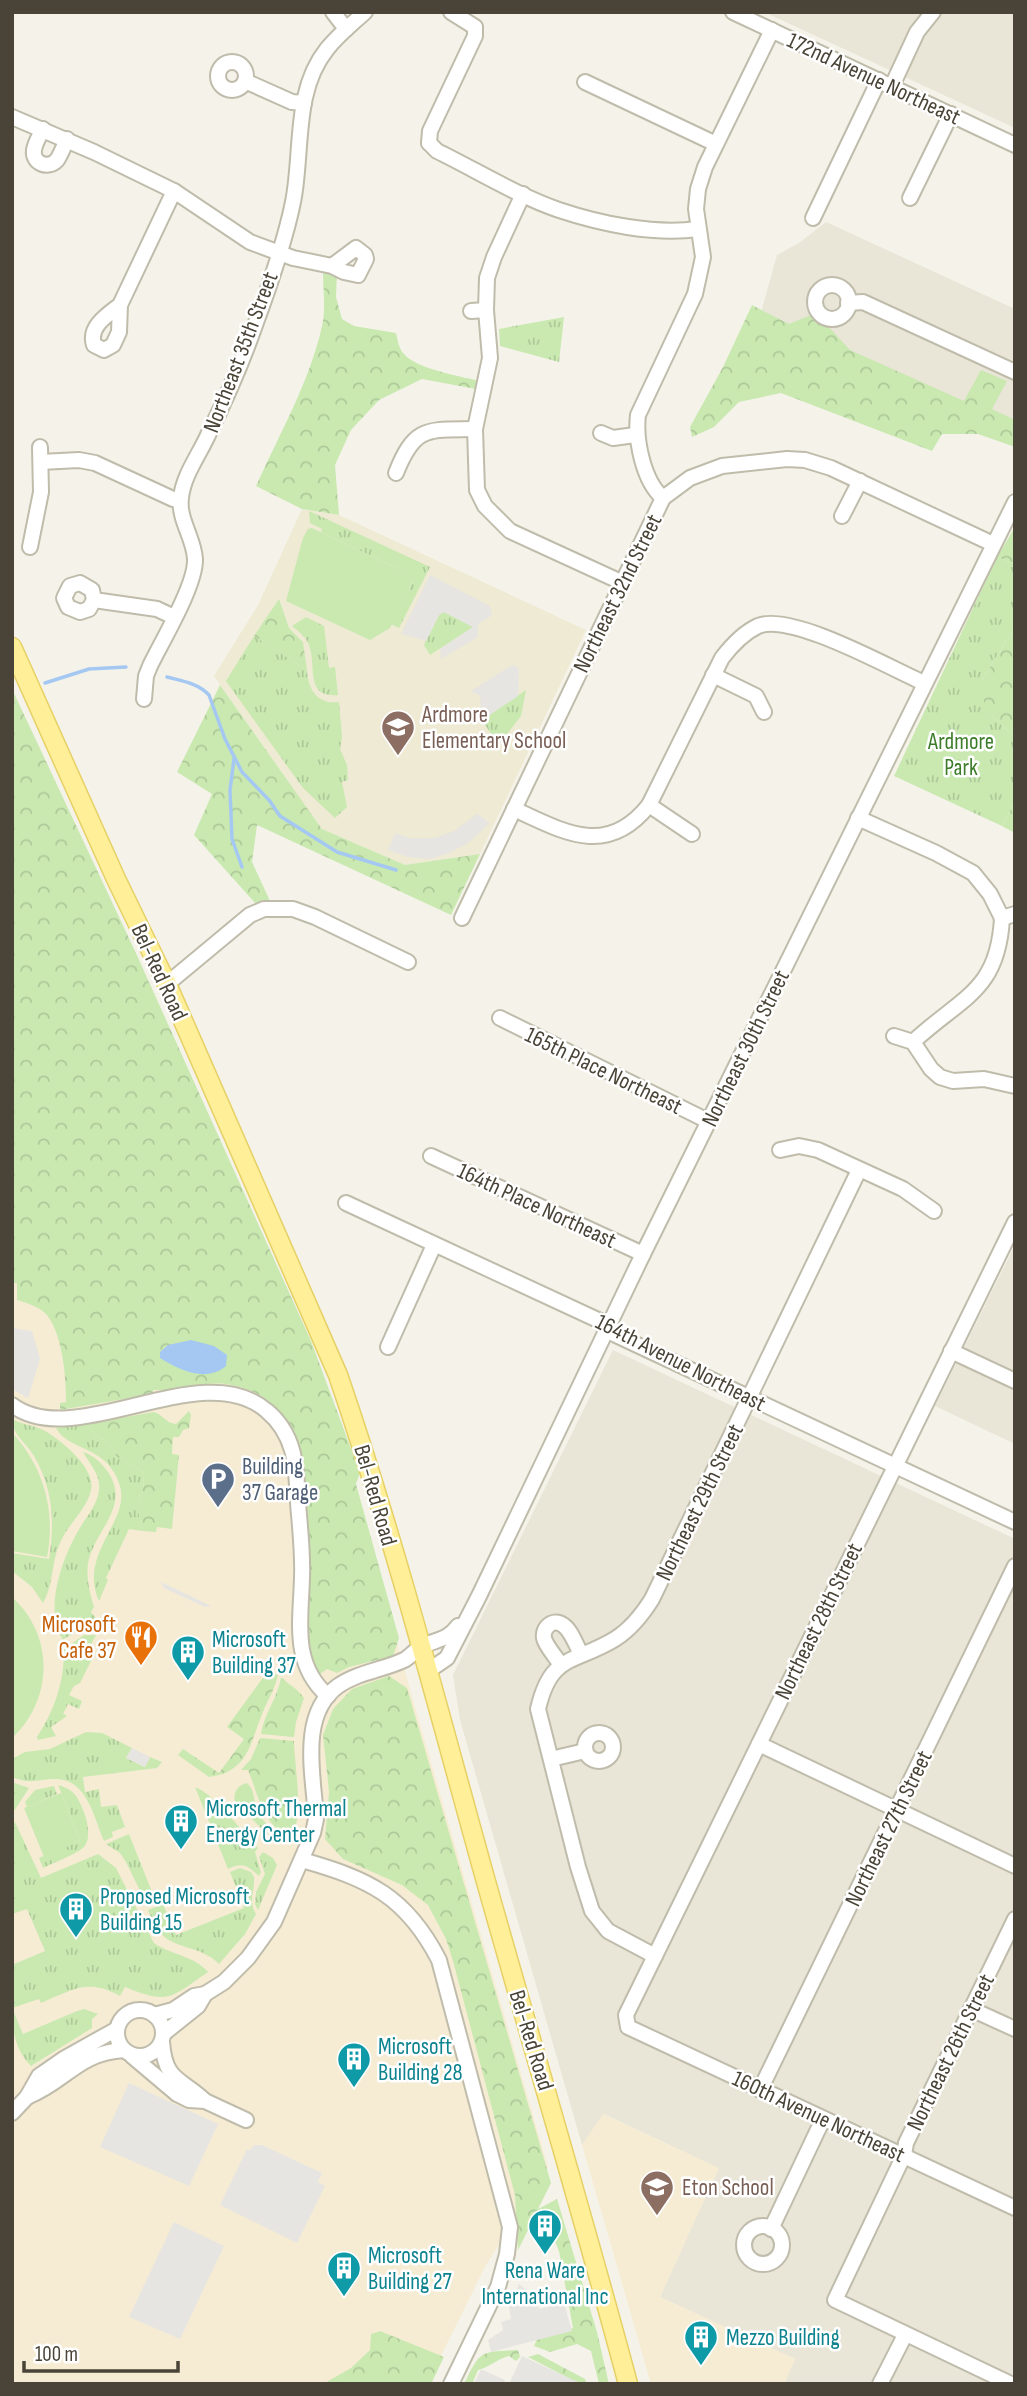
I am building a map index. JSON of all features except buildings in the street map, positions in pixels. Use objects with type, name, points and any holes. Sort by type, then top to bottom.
[{"type":"main road","name":"Bel-Red Road","points":[[12,647],[116,879],[167,984],[338,1375],[360,1440],[428,1671],[628,2384]]},
{"type":"street","points":[[333,12],[346,29]]},
{"type":"street","name":"Northeast 35th Street","points":[[180,499],[254,330],[293,202],[304,103],[314,70],[326,50],[365,12]]},
{"type":"street","points":[[451,12],[475,27],[475,36],[426,145],[558,210],[611,223],[654,229],[698,229]]},
{"type":"street","points":[[813,218],[886,83],[917,32],[933,12]]},
{"type":"street","name":"172nd Avenue Northeast","points":[[740,14],[1015,145]]},
{"type":"street","points":[[601,433],[613,438],[635,435],[638,415],[695,294],[704,257],[698,229],[698,189],[716,144],[772,30]]},
{"type":"street","points":[[245,81],[292,102],[304,103]]},
{"type":"street","points":[[585,82],[716,144]]},
{"type":"street","points":[[910,198],[951,114]]},
{"type":"street","points":[[12,117],[66,139],[174,191],[250,242],[278,253],[332,266]]},
{"type":"street","points":[[43,129],[34,151],[35,159],[41,164],[49,165],[56,161],[66,139]]},
{"type":"street","points":[[120,305],[174,191]]},
{"type":"street","points":[[523,194],[494,257],[478,310],[491,358],[475,429],[477,491],[485,506],[510,531],[621,582]]},
{"type":"street","points":[[848,303],[863,302],[1015,372]]},
{"type":"street","points":[[396,473],[406,449],[426,432],[475,429]]},
{"type":"street","name":"Northeast 32nd Street","points":[[462,918],[663,498],[650,480],[635,435]]},
{"type":"street","points":[[30,547],[41,492],[40,454],[95,463],[173,499],[180,499],[182,518],[193,546],[193,575],[146,676],[144,699]]},
{"type":"street","points":[[663,498],[690,478],[722,466],[787,458],[805,460],[831,468],[993,544]]},
{"type":"street","points":[[842,516],[860,481]]},
{"type":"street","name":"Northeast 30th Street","points":[[428,1671],[447,1658],[708,1121],[1015,502]]},
{"type":"street","points":[[94,600],[157,609],[174,617]]},
{"type":"street","points":[[514,809],[575,835],[598,837],[619,831],[638,820],[649,805],[713,675],[734,643],[757,619],[804,628],[925,683]]},
{"type":"street","points":[[713,675],[756,696],[764,712]]},
{"type":"street","points":[[649,805],[692,834]]},
{"type":"street","points":[[858,818],[973,873],[1009,916],[996,960],[987,977],[976,990],[936,1020],[913,1042]]},
{"type":"street","points":[[167,984],[250,915],[264,909],[293,909],[315,916],[408,962]]},
{"type":"street","name":"165th Place Northeast","points":[[500,1018],[708,1121]]},
{"type":"street","points":[[894,1036],[913,1042],[931,1069],[940,1077],[953,1081],[984,1079],[1015,1086]]},
{"type":"street","points":[[780,1150],[799,1146],[818,1150],[903,1189],[934,1211]]},
{"type":"street","name":"164th Place Northeast","points":[[431,1156],[643,1254]]},
{"type":"street","name":"Northeast 29th Street","points":[[551,1759],[538,1709],[543,1687],[561,1665],[615,1639],[629,1629],[652,1599],[859,1170]]},
{"type":"street","name":"164th Avenue Northeast","points":[[346,1203],[600,1321],[606,1330],[1015,1522]]},
{"type":"street","name":"Northeast 28th Street","points":[[626,2022],[626,2015],[1015,1222]]},
{"type":"street","points":[[388,1347],[434,1245]]},
{"type":"street","points":[[951,1351],[1015,1381]]},
{"type":"street","points":[[12,1405],[25,1414],[65,1418],[214,1391],[231,1392],[266,1410],[284,1431],[294,1455],[303,1566],[301,1651],[304,1665],[317,1686],[328,1696],[313,1728],[316,1819],[311,1842],[274,1922],[260,1944],[224,1982],[205,1994],[194,1996],[173,2010],[154,2015]]},
{"type":"street","name":"Northeast 27th Street","points":[[760,2090],[1015,1566]]},
{"type":"street","name":"Northeast 30th Street","points":[[328,1696],[339,1685],[353,1678],[405,1660],[420,1647],[452,1635],[478,1596]]},
{"type":"street","points":[[561,1665],[544,1638],[545,1630],[551,1624],[559,1622],[566,1626],[581,1654]]},
{"type":"street","points":[[759,1744],[1015,1866]]},
{"type":"street","points":[[585,1751],[551,1759],[578,1867],[592,1910],[608,1931],[655,1956]]},
{"type":"street","points":[[302,1860],[365,1881],[383,1891],[416,1923],[439,1960],[460,2031],[510,2227],[507,2254],[498,2287],[451,2384]]},
{"type":"street","name":"Northeast 26th Street","points":[[905,2335],[835,2300],[904,2155],[906,2143],[1015,1919]]},
{"type":"street","points":[[27,2097],[44,2090],[88,2058],[104,2052],[145,2056],[158,2048],[163,2038],[198,2006],[205,1994]]},
{"type":"street","points":[[971,2008],[1015,2029]]},
{"type":"street","points":[[12,2113],[27,2097],[39,2076],[117,2029],[125,2015],[140,2010],[159,2020],[163,2058],[167,2069],[177,2081],[195,2091],[205,2101],[246,2120]]},
{"type":"street","name":"160th Avenue Northeast","points":[[626,2022],[628,2027],[1015,2208]]},
{"type":"street","points":[[117,2029],[119,2044],[127,2053],[177,2094],[189,2100],[205,2101]]},
{"type":"street","points":[[771,2229],[823,2119]]},
{"type":"street","points":[[880,2384],[905,2335],[1012,2384]]},
{"type":"shaded area","points":[[764,12],[1015,12],[1015,128]]},
{"type":"shaded area","points":[[826,222],[1015,309],[1015,444],[758,323],[777,255],[799,243]]},
{"type":"shaded area","name":"Ardmore Elementary School","points":[[302,509],[339,515],[586,630],[480,854],[405,865],[322,829],[214,676],[258,605]]},
{"type":"shaded area","points":[[430,575],[490,606],[492,615],[478,624],[478,637],[441,659],[440,649],[473,627],[444,612],[439,615],[426,641],[401,634]]},
{"type":"shaded area","points":[[512,665],[519,668],[518,696],[482,720],[480,696],[471,691]]},
{"type":"shaded area","points":[[477,814],[490,823],[468,843],[449,853],[430,859],[408,857],[388,850],[395,833],[409,838],[435,838],[454,831]]},
{"type":"shaded area","points":[[12,879],[328,1389],[409,1686],[548,2167],[485,2267],[427,2384],[12,2384]]},
{"type":"shaded area","points":[[1015,1245],[1015,1444],[935,1406]]},
{"type":"shaded area","points":[[12,1328],[32,1331],[40,1359],[28,1398],[12,1389]]},
{"type":"shaded area","points":[[613,1350],[1015,1539],[1015,2384],[784,2384],[795,2359],[660,2297],[718,2168],[604,2114],[582,2145],[460,1720],[453,1675]]},
{"type":"shaded area","points":[[161,1582],[211,1606],[205,1607],[164,1588]]},
{"type":"shaded area","points":[[132,1748],[150,1757],[145,1767],[126,1758]]},
{"type":"shaded area","points":[[129,2083],[218,2124],[189,2186],[100,2147]]},
{"type":"shaded area","points":[[603,2114],[719,2168],[660,2297],[795,2359],[784,2384],[651,2384],[582,2145]]},
{"type":"shaded area","points":[[254,2145],[262,2145],[322,2173],[318,2182],[325,2186],[297,2243],[220,2205],[247,2149],[250,2150]]},
{"type":"shaded area","points":[[174,2222],[224,2246],[180,2339],[129,2317]]},
{"type":"shaded area","points":[[519,2284],[535,2297],[539,2309],[564,2303],[572,2331],[491,2352],[488,2340],[503,2330],[501,2322],[511,2319],[509,2308]]},
{"type":"shaded area","points":[[522,2356],[582,2384],[510,2382]]},
{"type":"shaded area","points":[[481,2369],[505,2380],[503,2384],[474,2384]]},
{"type":"green space","points":[[323,272],[337,272],[336,297],[342,319],[354,326],[396,333],[402,352],[419,364],[484,382],[481,390],[422,379],[379,400],[351,430],[335,465],[339,515],[302,509],[256,486],[293,408],[317,347],[324,313]]},
{"type":"green space","points":[[752,305],[789,324],[811,315],[828,326],[850,350],[964,401],[981,370],[1007,381],[992,409],[1015,420],[1015,447],[978,434],[942,434],[932,451],[781,393],[739,402],[714,427],[692,437],[690,427],[723,367]]},
{"type":"green space","points":[[564,317],[559,362],[500,346],[499,329]]},
{"type":"green space","points":[[309,511],[430,567],[399,628],[391,624],[413,581],[409,574],[321,532],[322,529],[310,523]]},
{"type":"green space","points":[[1015,527],[1015,564],[997,557]]},
{"type":"green space","points":[[312,528],[409,574],[413,580],[390,628],[370,640],[286,601],[303,538],[308,529]]},
{"type":"green space","name":"Ardmore Park","points":[[997,557],[1015,564],[1015,627],[982,680],[991,715],[1015,737],[1015,801],[1002,826],[894,776]]},
{"type":"green space","points":[[279,599],[289,628],[303,642],[307,670],[254,636]]},
{"type":"green space","points":[[444,612],[473,627],[430,655],[424,645],[439,615]]},
{"type":"green space","points":[[306,617],[324,626],[329,668],[335,667],[338,695],[320,691],[316,685],[308,643],[292,626]]},
{"type":"green space","name":"Ardmore Park","points":[[1015,627],[1015,737],[991,715],[984,702],[982,680]]},
{"type":"green space","points":[[254,636],[307,670],[309,683],[319,698],[339,702],[342,737],[340,749],[347,765],[348,780],[342,782],[347,807],[335,818],[303,788],[226,681]]},
{"type":"green space","points":[[220,685],[322,829],[405,865],[480,854],[451,915],[257,825],[252,862],[270,901],[257,905],[194,835],[212,794],[177,772]]},
{"type":"green space","points":[[12,689],[135,951],[311,1341],[360,1473],[356,1484],[399,1638],[393,1656],[349,1667],[337,1673],[327,1669],[320,1674],[315,1664],[309,1643],[310,1548],[302,1468],[290,1429],[280,1413],[266,1399],[248,1389],[210,1384],[162,1392],[153,1390],[153,1394],[60,1410],[60,1403],[66,1402],[66,1392],[57,1334],[44,1312],[17,1300],[17,1283],[12,1283]]},
{"type":"green space","points":[[526,690],[521,716],[504,738],[493,737],[482,720]]},
{"type":"green space","name":"Ardmore Park","points":[[1015,801],[1015,833],[1002,826]]},
{"type":"green space","points":[[189,1411],[189,1428],[183,1430],[179,1437],[173,1437],[172,1454],[179,1455],[172,1529],[157,1527],[156,1532],[143,1531],[139,1509],[144,1486],[142,1471],[117,1457],[108,1442],[95,1435],[87,1424],[154,1412],[176,1424]]},
{"type":"green space","points":[[12,1419],[43,1430],[61,1442],[83,1465],[91,1482],[86,1503],[64,1534],[58,1548],[43,1603],[32,1587],[12,1571],[12,1553],[49,1559],[52,1519],[49,1493],[40,1468],[17,1434]]},
{"type":"green space","points":[[87,1424],[95,1435],[108,1442],[117,1457],[142,1471],[144,1483],[139,1509],[143,1531],[129,1529],[106,1578],[108,1580],[99,1601],[94,1583],[95,1567],[99,1552],[119,1511],[119,1483],[113,1471],[97,1455],[69,1441],[56,1428]]},
{"type":"green space","points":[[12,1433],[32,1460],[45,1491],[50,1524],[47,1557],[12,1551]]},
{"type":"green space","points":[[83,1452],[94,1457],[106,1469],[116,1496],[114,1507],[88,1563],[88,1580],[94,1607],[91,1612],[101,1624],[98,1630],[79,1631],[63,1640],[55,1615],[57,1586],[65,1557],[93,1507],[99,1490],[96,1474]]},
{"type":"green space","points":[[12,1597],[26,1612],[36,1630],[44,1667],[36,1705],[12,1738]]},
{"type":"green space","points":[[84,1635],[96,1635],[88,1650],[92,1659],[80,1683],[74,1686],[69,1695],[82,1701],[79,1709],[68,1704],[63,1714],[67,1716],[51,1727],[56,1736],[38,1740],[57,1695],[64,1649]]},
{"type":"green space","points":[[267,1672],[278,1675],[277,1680],[251,1744],[240,1762],[222,1774],[209,1777],[178,1755],[183,1749],[219,1773],[244,1739],[227,1727]]},
{"type":"green space","points":[[389,1676],[407,1688],[551,2183],[538,2209],[557,2199],[597,2332],[609,2384],[599,2384],[591,2351],[577,2344],[550,2352],[534,2346],[537,2339],[573,2328],[559,2251],[549,2227],[539,2227],[536,2214],[518,2250],[515,2195],[446,1939],[428,1905],[402,1885],[343,1859],[325,1839],[329,1792],[323,1735],[333,1709],[352,1689]]},
{"type":"green space","points":[[281,1677],[304,1698],[294,1737],[261,1734]]},
{"type":"green space","points":[[86,1732],[102,1733],[132,1748],[126,1758],[145,1767],[150,1757],[162,1762],[157,1768],[83,1777],[85,1792],[99,1789],[101,1807],[117,1805],[125,1827],[112,1832],[113,1837],[104,1841],[88,1801],[75,1785],[56,1779],[30,1781],[12,1777],[12,1759],[25,1752],[50,1749]]},
{"type":"green space","points":[[260,1738],[294,1741],[298,1804],[295,1828],[291,1835],[274,1826],[258,1799],[248,1770],[241,1770],[251,1759]]},
{"type":"green space","points":[[12,1782],[29,1788],[12,1814]]},
{"type":"green space","points":[[247,1783],[262,1819],[275,1831],[290,1838],[289,1842],[271,1838],[235,1802],[236,1790]]},
{"type":"green space","points":[[58,1785],[70,1790],[79,1801],[87,1822],[88,1837],[83,1848],[43,1868],[39,1858],[80,1841]]},
{"type":"green space","points":[[54,1786],[57,1794],[27,1807],[25,1802],[35,1790]]},
{"type":"green space","points":[[195,1787],[212,1798],[258,1848],[255,1852],[261,1872],[259,1876],[242,1865],[228,1869]]},
{"type":"green space","points":[[61,1793],[80,1841],[44,1857],[24,1808]]},
{"type":"green space","points":[[15,1822],[41,1878],[98,1854],[116,1868],[154,1943],[196,1962],[208,1972],[169,1996],[152,1996],[125,1987],[120,1996],[89,1987],[71,1990],[41,2003],[39,1999],[12,2008],[12,1965],[45,1951],[27,1909],[12,1914],[12,1826]]},
{"type":"green space","points":[[129,1834],[156,1902],[147,1905],[120,1853],[106,1844]]},
{"type":"green space","points":[[263,1852],[273,1858],[277,1865],[258,1910],[255,1904],[256,1892],[265,1874],[259,1857]]},
{"type":"green space","points":[[240,1868],[251,1872],[254,1877],[252,1900],[256,1914],[245,1934],[219,1964],[203,1953],[171,1941],[157,1929],[148,1910],[163,1904],[176,1935],[244,1908],[230,1872]]},
{"type":"green space","points":[[12,2008],[23,2034],[84,2009],[98,2014],[92,2019],[92,2028],[31,2066],[21,2053],[16,2039]]},
{"type":"green space","points":[[380,2331],[444,2357],[431,2384],[323,2384],[351,2368],[370,2350],[371,2334]]},
{"type":"green space","points":[[518,2350],[520,2357],[516,2361],[509,2356],[501,2359],[478,2370],[472,2384],[464,2384],[474,2364],[483,2355],[496,2351]]},
{"type":"green space","points":[[538,2354],[585,2379],[587,2384],[580,2384],[528,2357]]},
{"type":"water","points":[[191,1340],[214,1346],[227,1355],[226,1366],[210,1374],[201,1374],[176,1367],[160,1358],[160,1352],[168,1345]]},
{"type":"waterway","points":[[45,683],[89,669],[126,667]]},
{"type":"waterway","points":[[167,677],[195,685],[209,695],[225,739],[242,772],[269,800],[280,816],[337,852],[396,870]]},
{"type":"waterway","points":[[234,759],[230,790],[232,839],[242,867]]},
{"type":"place","name":"Ardmore Elementary School","points":[[398,757]]},
{"type":"place","name":"Building 37 Garage","points":[[218,1509]]},
{"type":"place","name":"Microsoft Cafe 37","points":[[141,1667]]},
{"type":"place","name":"Microsoft Building 37","points":[[188,1682]]},
{"type":"place","name":"Microsoft Thermal Energy Center","points":[[181,1851]]},
{"type":"place","name":"Proposed Microsoft Building 15","points":[[76,1939]]},
{"type":"place","name":"Microsoft Building 28","points":[[354,2089]]},
{"type":"place","name":"Eton School","points":[[657,2217]]},
{"type":"place","name":"Rena Ware International Inc","points":[[545,2256]]},
{"type":"place","name":"Microsoft Building 27","points":[[344,2298]]},
{"type":"place","name":"Mezzo Building","points":[[701,2367]]}]
